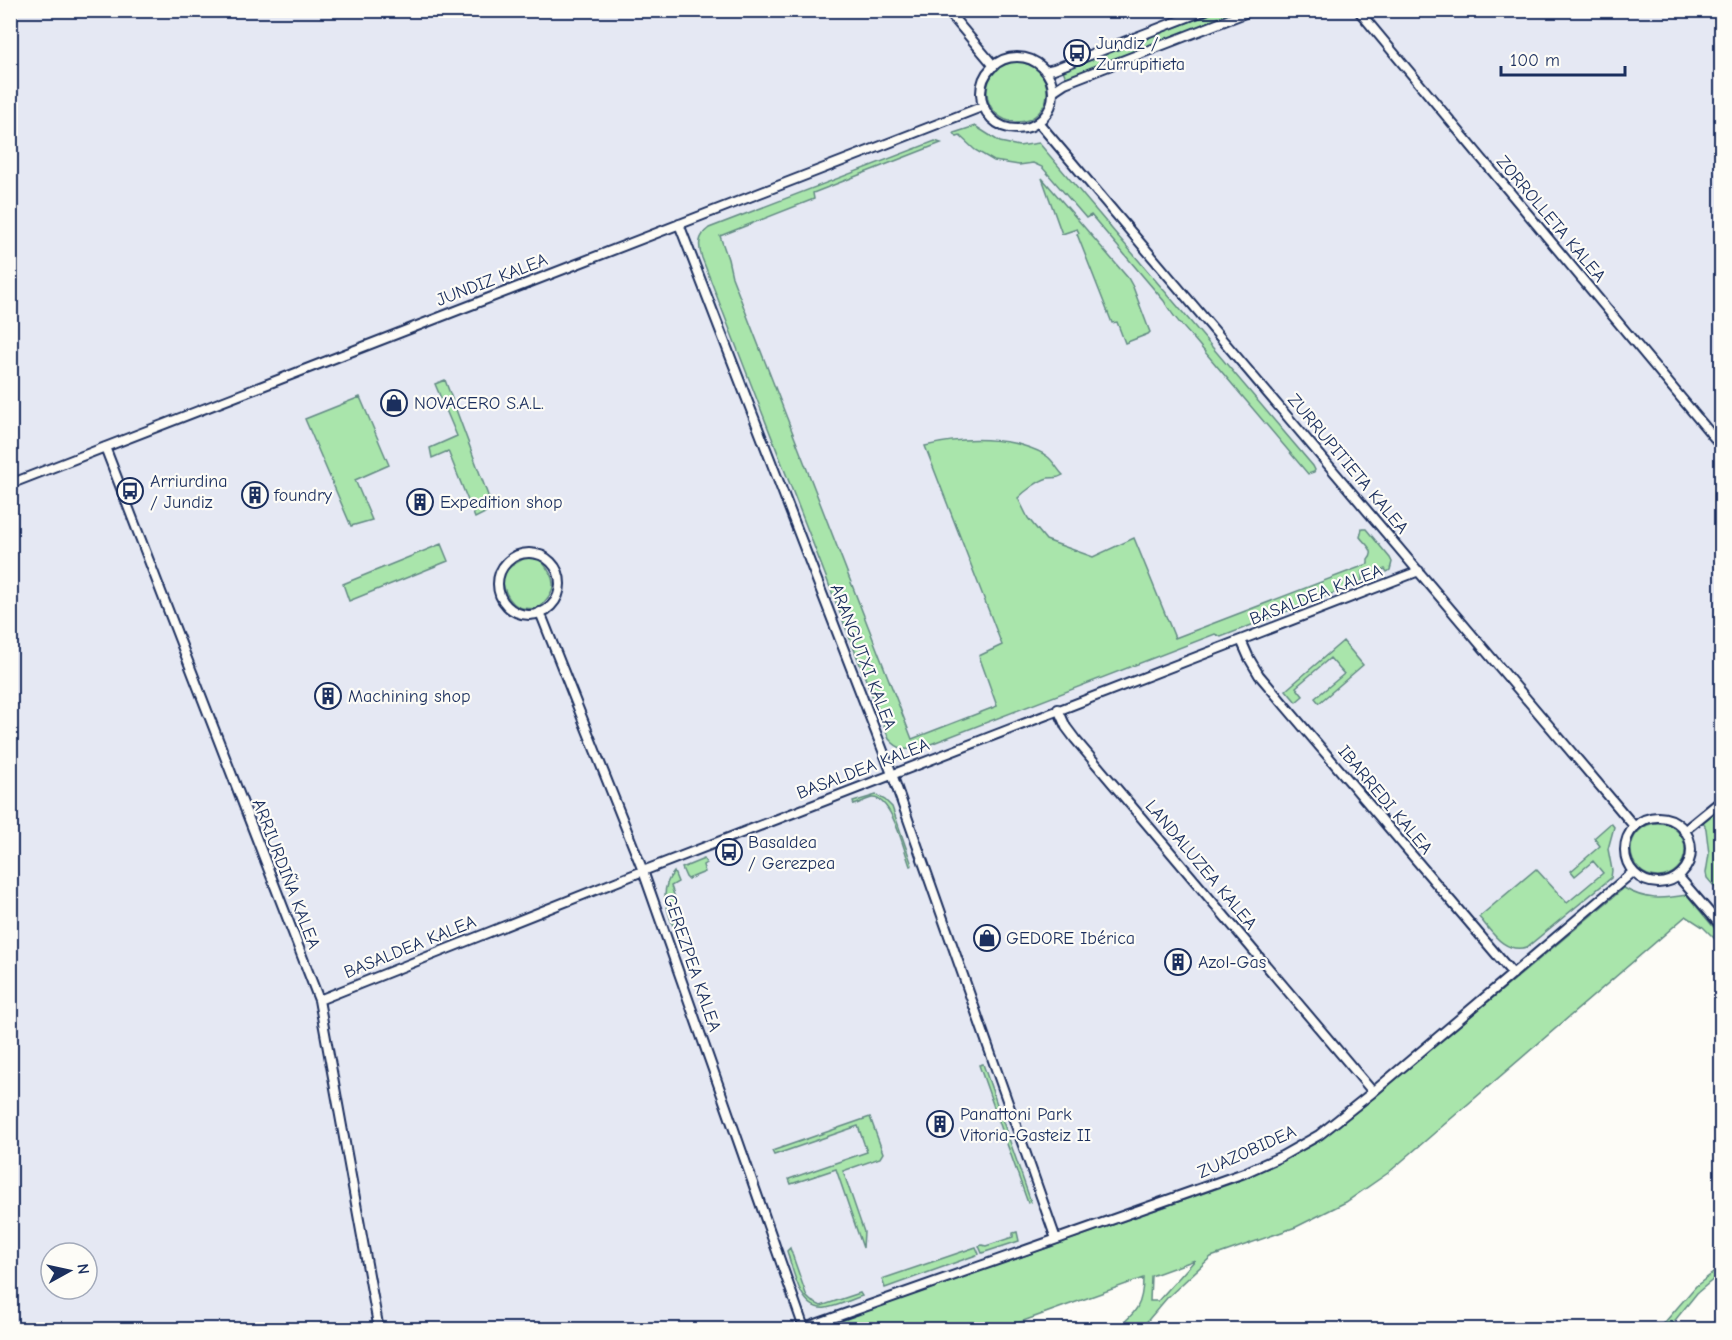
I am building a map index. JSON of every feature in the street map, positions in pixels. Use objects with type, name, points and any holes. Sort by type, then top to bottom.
[{"type":"street","points":[[947,10],[994,66]]},
{"type":"street","points":[[1045,71],[1206,10]]},
{"type":"street","points":[[1053,91],[1065,83],[1253,10]]},
{"type":"street","name":"ZORROLLETA KALEA","points":[[1358,10],[1722,447]]},
{"type":"street","points":[[1017,57],[1033,61],[1045,71],[1053,91],[1049,108],[1038,122],[1023,128],[1007,127],[993,119],[984,106],[982,88],[988,72],[994,66],[1001,61],[1017,57]]},
{"type":"street","name":"JUNDIZ KALEA","points":[[10,484],[984,106]]},
{"type":"street","name":"ZURRUPITIETA KALEA","points":[[1038,122],[1634,826]]},
{"type":"street","name":"ARANGUTXI KALEA","points":[[679,224],[892,774],[1056,1239]]},
{"type":"street","name":"ARRIURDIÑA KALEA","points":[[105,447],[319,1000],[379,1329]]},
{"type":"street","points":[[523,553],[535,553],[545,557],[554,565],[559,575],[560,586],[557,597],[550,606],[540,612],[529,614],[518,612],[508,606],[501,597],[498,586],[499,575],[504,565],[513,557],[523,553]]},
{"type":"street","name":"BASALDEA KALEA","points":[[319,1000],[1058,709],[1419,571]]},
{"type":"street","name":"GEREZPEA KALEA","points":[[540,612],[643,871],[801,1329]]},
{"type":"street","name":"IBARREDI KALEA","points":[[1241,640],[1259,675],[1513,974]]},
{"type":"street","name":"LANDALUZEA KALEA","points":[[1058,709],[1066,727],[1075,739],[1374,1092]]},
{"type":"street","points":[[1684,831],[1722,800]]},
{"type":"street","points":[[1656,817],[1672,820],[1684,831],[1691,850],[1685,869],[1678,876],[1663,883],[1655,883],[1633,872],[1628,865],[1625,849],[1629,833],[1634,826],[1648,818],[1656,817]]},
{"type":"street","name":"ZUAZOBIDEA","points":[[801,1329],[1245,1173],[1282,1156],[1319,1135],[1374,1092],[1633,872]]},
{"type":"street","points":[[1678,876],[1722,927]]},
{"type":"shaded area","points":[[10,11],[1721,11],[1721,936],[1687,895],[1649,898],[1634,894],[1624,888],[1365,1105],[1314,1144],[1244,1179],[815,1329],[11,1329]]},
{"type":"green space","points":[[1218,11],[1242,11],[1066,78],[1063,70]]},
{"type":"green space","points":[[1011,62],[1023,62],[1034,67],[1042,75],[1047,92],[1045,104],[1034,117],[1023,122],[1011,122],[1000,117],[992,109],[987,98],[987,86],[992,75],[1000,67]]},
{"type":"green space","points":[[975,126],[1000,142],[1019,146],[1039,143],[1313,466],[1314,472],[1308,474],[1091,215],[1086,218],[1042,167],[1033,163],[1019,165],[994,161],[975,150],[954,133]]},
{"type":"green space","points":[[935,141],[941,143],[813,193],[814,199],[720,236],[732,277],[912,739],[997,706],[979,656],[1002,645],[925,446],[949,441],[983,439],[1018,444],[1045,455],[1063,475],[1040,481],[1018,498],[1028,518],[1046,540],[1093,557],[1134,538],[1175,638],[1368,564],[1371,551],[1360,537],[1362,529],[1366,529],[1390,558],[1392,562],[1390,570],[1387,572],[1385,569],[1372,574],[1371,570],[1362,572],[1362,582],[1221,637],[1215,634],[923,747],[905,749],[893,743],[889,739],[702,258],[700,245],[703,234],[709,228]]},
{"type":"green space","points":[[1042,178],[1128,278],[1150,332],[1148,334],[1125,343],[1117,322],[1112,323],[1077,229],[1062,234]]},
{"type":"green space","points":[[445,380],[493,509],[475,518],[448,451],[432,458],[430,448],[457,436],[435,384]]},
{"type":"green space","points":[[360,397],[389,465],[355,480],[372,520],[351,526],[305,419]]},
{"type":"green space","points":[[441,544],[448,561],[349,601],[343,584]]},
{"type":"green space","points":[[525,558],[540,559],[552,579],[552,591],[549,597],[537,609],[517,606],[509,598],[504,588],[505,572]]},
{"type":"green space","points":[[1343,641],[1363,665],[1319,703],[1315,698],[1344,674],[1330,658],[1296,687],[1303,696],[1296,702],[1286,690]]},
{"type":"green space","points":[[876,795],[892,807],[912,865],[910,866],[896,826],[886,806],[872,798],[854,805],[853,802]]},
{"type":"green space","points":[[1721,806],[1721,894],[1707,878],[1709,854],[1703,821]]},
{"type":"green space","points":[[1611,823],[1614,827],[1608,849],[1612,870],[1611,878],[1527,947],[1505,945],[1479,917],[1536,869],[1567,903],[1603,873],[1593,861],[1575,876],[1571,871],[1600,846],[1594,838]]},
{"type":"green space","points":[[1653,823],[1663,823],[1673,827],[1681,835],[1685,850],[1681,865],[1673,873],[1663,877],[1653,877],[1643,873],[1635,865],[1631,855],[1631,845],[1635,835],[1643,827]]},
{"type":"green space","points":[[704,859],[705,872],[688,879],[682,868]]},
{"type":"green space","points":[[674,872],[678,882],[671,886],[683,922],[673,926],[666,905],[665,892],[669,878]]},
{"type":"green space","points":[[1624,888],[1654,898],[1687,895],[1721,936],[1721,945],[1703,927],[1686,916],[1388,1173],[1346,1202],[1296,1227],[1211,1257],[1167,1298],[1144,1325],[1137,1329],[1116,1329],[1137,1308],[1142,1295],[1143,1278],[1001,1329],[815,1329],[1244,1179],[1314,1144],[1365,1105]],"holes":[[[1195,1260],[1158,1301],[1150,1301],[1151,1276]]]},
{"type":"green space","points":[[983,1064],[1031,1202],[1028,1203],[979,1065]]},
{"type":"green space","points":[[870,1117],[883,1153],[880,1158],[843,1171],[864,1232],[863,1248],[836,1169],[791,1184],[789,1179],[867,1152],[858,1126],[774,1155],[772,1151]]},
{"type":"green space","points":[[1017,1232],[1019,1241],[982,1253],[979,1246],[1013,1237],[1013,1233]]},
{"type":"green space","points":[[976,1247],[979,1254],[885,1288],[882,1279]]},
{"type":"green space","points":[[790,1248],[807,1297],[811,1301],[821,1306],[860,1293],[862,1296],[826,1308],[810,1303],[795,1278],[787,1251]]},
{"type":"green space","points":[[1721,1267],[1721,1273],[1697,1293],[1668,1329],[1659,1329],[1696,1286]]},
{"type":"place","name":"Jundiz / Zurrupitieta","points":[[1077,53]]},
{"type":"place","name":"NOVACERO S.A.L.","points":[[394,403]]},
{"type":"place","name":"Arriurdina / Jundiz","points":[[130,491]]},
{"type":"place","name":"foundry","points":[[255,495]]},
{"type":"place","name":"Expedition shop","points":[[420,502]]},
{"type":"place","name":"Machining shop","points":[[328,696]]},
{"type":"place","name":"Basaldea / Gerezpea","points":[[729,852]]},
{"type":"place","name":"GEDORE Ibérica","points":[[987,938]]},
{"type":"place","name":"Azol-Gas","points":[[1178,962]]},
{"type":"place","name":"Panattoni Park Vitoria-Gasteiz II","points":[[940,1124]]}]
